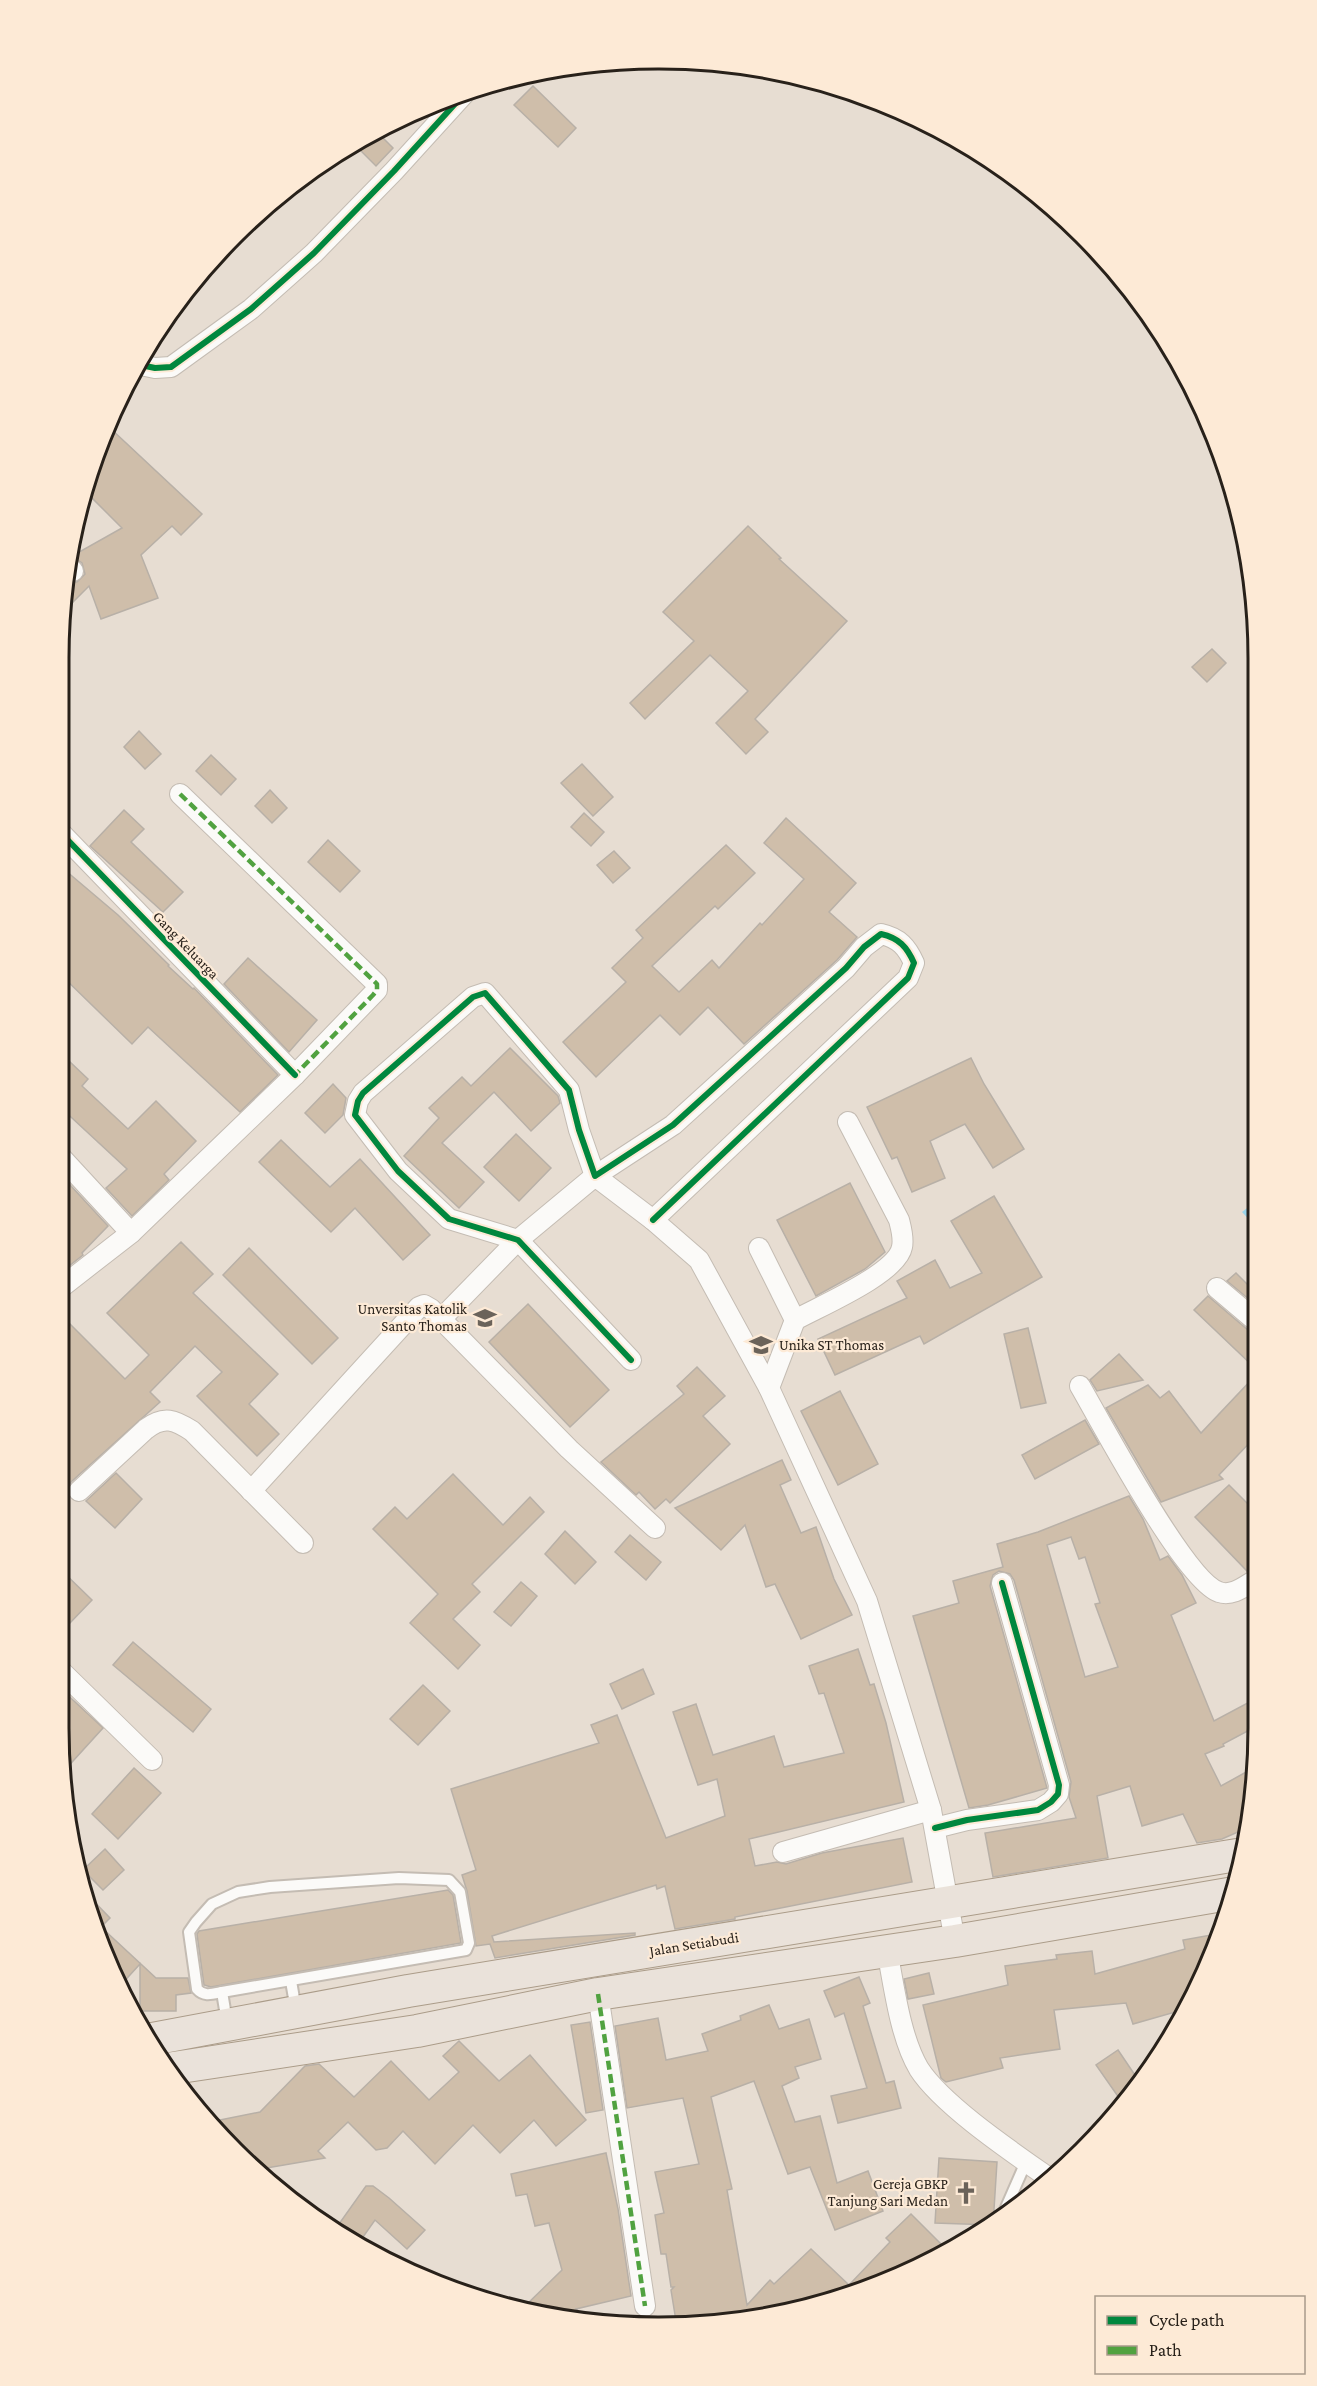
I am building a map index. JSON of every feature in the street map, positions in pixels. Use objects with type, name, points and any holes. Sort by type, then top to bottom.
[{"type":"main road","name":"Jalan Setiabudi","points":[[158,2038],[296,2012],[406,1976],[950,1902],[1234,1855]]},
{"type":"main road","points":[[177,2067],[417,2031],[598,1994],[955,1941],[1224,1895]]},
{"type":"main road","points":[[406,1976],[417,2031]]},
{"type":"street","points":[[147,366],[171,367],[251,309],[314,253],[453,106]]},
{"type":"street","points":[[69,1281],[131,1233],[295,1075],[377,990],[377,984],[180,794]]},
{"type":"street","name":"Gang Keluarga","points":[[69,840],[295,1075]]},
{"type":"street","points":[[441,1319],[518,1240],[595,1176],[673,1125],[846,968],[864,947],[881,934],[894,937],[908,950],[914,963],[908,978],[653,1220]]},
{"type":"street","points":[[631,1360],[518,1240],[449,1219],[398,1172],[355,1115],[358,1101],[363,1093],[479,994],[488,995],[569,1090],[579,1130],[595,1176],[653,1220],[699,1260],[769,1388],[867,1601],[933,1819],[950,1902],[955,1941]]},
{"type":"street","points":[[769,1388],[795,1320],[877,1277],[902,1250],[902,1232],[898,1220],[848,1122]]},
{"type":"street","points":[[69,1166],[131,1233]]},
{"type":"street","points":[[759,1248],[795,1320]]},
{"type":"street","points":[[1217,1288],[1248,1314]]},
{"type":"street","points":[[251,1491],[419,1307],[424,1305],[441,1319],[569,1449],[655,1528]]},
{"type":"street","points":[[1080,1386],[1185,1561],[1203,1581],[1220,1593],[1235,1592],[1248,1584]]},
{"type":"street","points":[[79,1491],[146,1429],[156,1421],[166,1418],[192,1431],[303,1543]]},
{"type":"street","points":[[783,1852],[933,1819],[967,1820],[1038,1810],[1051,1802],[1058,1794],[1059,1785],[1002,1583]]},
{"type":"street","points":[[69,1680],[152,1760]]},
{"type":"street","points":[[887,1950],[908,2044],[920,2070],[953,2106],[1043,2174]]},
{"type":"street","points":[[598,1994],[645,2306]]},
{"type":"lane","points":[[399,1878],[449,1880],[460,1892],[468,1947],[462,1953],[406,1976],[291,1981],[201,1993],[197,1989],[189,1932],[213,1904],[238,1892],[270,1887],[399,1878]]},
{"type":"lane","points":[[291,1981],[296,2012]]},
{"type":"lane","points":[[222,1992],[228,2025]]},
{"type":"lane","points":[[1009,2201],[1026,2162]]},
{"type":"water","points":[[1248,1207],[1248,1218],[1242,1212]]},
{"type":"building","points":[[533,86],[576,128],[558,147],[514,105]]},
{"type":"building","points":[[383,138],[393,148],[376,166],[360,150]]},
{"type":"building","points":[[114,432],[202,514],[181,535],[172,526],[141,555],[158,598],[101,619],[89,586],[72,603],[74,582],[77,582],[85,574],[82,563],[77,560],[79,552],[122,528],[92,498]]},
{"type":"building","points":[[748,526],[781,558],[779,559],[847,621],[755,719],[768,732],[746,754],[716,723],[748,691],[710,655],[645,719],[630,703],[694,641],[663,612]]},
{"type":"building","points":[[1212,649],[1226,663],[1207,682],[1192,667]]},
{"type":"building","points":[[139,731],[161,754],[145,769],[124,747]]},
{"type":"building","points":[[211,755],[236,779],[221,795],[196,771]]},
{"type":"building","points":[[582,764],[613,797],[593,816],[561,783]]},
{"type":"building","points":[[270,790],[287,808],[272,823],[255,806]]},
{"type":"building","points":[[124,810],[144,829],[131,842],[183,892],[163,912],[90,846]]},
{"type":"building","points":[[584,813],[604,832],[591,846],[571,827]]},
{"type":"building","points":[[786,818],[856,883],[829,912],[857,937],[837,960],[744,1044],[708,1007],[680,1035],[660,1015],[596,1077],[563,1042],[626,982],[612,968],[643,938],[636,930],[726,845],[755,873],[718,909],[715,906],[652,966],[679,992],[712,960],[719,968],[804,879],[764,843]]},
{"type":"building","points":[[328,840],[360,871],[340,892],[308,862]]},
{"type":"building","points":[[614,851],[630,868],[613,883],[597,865]]},
{"type":"building","points":[[69,873],[118,915],[168,966],[194,988],[278,1075],[240,1112],[148,1027],[132,1044],[69,983]]},
{"type":"building","points":[[248,958],[317,1020],[289,1052],[224,984]]},
{"type":"building","points":[[510,1048],[558,1096],[560,1103],[531,1131],[494,1092],[442,1143],[484,1182],[459,1208],[404,1156],[439,1118],[429,1108],[462,1077],[471,1086]]},
{"type":"building","points":[[971,1058],[984,1084],[1024,1149],[993,1168],[965,1124],[930,1141],[945,1178],[912,1192],[897,1157],[892,1159],[867,1107]]},
{"type":"building","points":[[69,1061],[88,1079],[82,1086],[128,1129],[156,1101],[196,1141],[164,1174],[169,1180],[132,1216],[106,1188],[127,1169],[69,1115]]},
{"type":"building","points":[[333,1084],[346,1098],[343,1115],[325,1133],[305,1113]]},
{"type":"building","points":[[516,1134],[551,1168],[519,1201],[484,1167]]},
{"type":"building","points":[[281,1140],[330,1187],[360,1159],[430,1235],[403,1260],[355,1208],[331,1232],[259,1162]]},
{"type":"building","points":[[850,1183],[885,1252],[865,1269],[816,1296],[777,1220]]},
{"type":"building","points":[[69,1184],[108,1226],[82,1253],[83,1255],[69,1266]]},
{"type":"building","points":[[994,1196],[1042,1277],[924,1344],[920,1336],[835,1375],[818,1339],[907,1298],[897,1281],[935,1260],[950,1288],[982,1273],[951,1221]]},
{"type":"building","points":[[181,1242],[213,1274],[193,1293],[278,1374],[249,1404],[279,1434],[257,1456],[197,1396],[222,1372],[195,1346],[150,1392],[160,1402],[69,1485],[69,1323],[125,1379],[149,1355],[107,1313]]},
{"type":"building","points":[[249,1248],[338,1338],[312,1364],[223,1275]]},
{"type":"building","points":[[1236,1273],[1248,1285],[1248,1298],[1227,1281]]},
{"type":"building","points":[[1208,1296],[1248,1330],[1248,1361],[1194,1310]]},
{"type":"building","points":[[528,1304],[609,1390],[570,1427],[489,1342]]},
{"type":"building","points":[[1028,1328],[1046,1403],[1021,1408],[1004,1334]]},
{"type":"building","points":[[1119,1354],[1143,1380],[1097,1391],[1090,1380]]},
{"type":"building","points":[[697,1367],[725,1396],[703,1416],[730,1444],[670,1503],[666,1499],[655,1509],[639,1492],[636,1495],[601,1462],[684,1394],[677,1386]]},
{"type":"building","points":[[1248,1383],[1248,1444],[1219,1475],[1223,1479],[1161,1502],[1106,1408],[1148,1385],[1160,1398],[1169,1391],[1201,1433]]},
{"type":"building","points":[[840,1391],[878,1464],[838,1485],[801,1411]]},
{"type":"building","points":[[1085,1420],[1099,1444],[1035,1479],[1022,1455]]},
{"type":"building","points":[[782,1460],[791,1480],[780,1485],[801,1533],[816,1527],[834,1579],[852,1615],[801,1639],[775,1584],[766,1587],[745,1525],[721,1550],[675,1508]]},
{"type":"building","points":[[116,1473],[142,1499],[115,1528],[86,1501]]},
{"type":"building","points":[[453,1474],[503,1525],[530,1497],[544,1512],[472,1584],[480,1592],[453,1619],[480,1645],[458,1669],[410,1623],[438,1594],[373,1529],[395,1507],[407,1519]]},
{"type":"building","points":[[1229,1485],[1248,1504],[1248,1571],[1247,1571],[1195,1517]]},
{"type":"building","points":[[1129,1496],[1143,1519],[1160,1560],[1168,1556],[1182,1575],[1196,1603],[1171,1615],[1214,1721],[1248,1703],[1248,1731],[1223,1744],[1224,1746],[1205,1754],[1221,1786],[1246,1772],[1239,1832],[1222,1839],[1197,1843],[1183,1814],[1142,1826],[1130,1786],[1097,1796],[1108,1858],[993,1877],[985,1833],[1076,1818],[1069,1797],[1071,1782],[1014,1580],[1010,1574],[999,1571],[993,1575],[990,1586],[1047,1788],[988,1805],[969,1808],[913,1616],[959,1603],[953,1581],[1003,1567],[997,1544],[1038,1532]],"holes":[[[1071,1537],[1079,1559],[1085,1557],[1100,1603],[1095,1604],[1118,1667],[1085,1677],[1047,1545]]]},
{"type":"building","points":[[565,1531],[596,1562],[575,1584],[545,1554]]},
{"type":"building","points":[[630,1535],[661,1562],[646,1580],[615,1552]]},
{"type":"building","points":[[69,1578],[92,1600],[69,1622]]},
{"type":"building","points":[[521,1582],[537,1596],[511,1626],[494,1612]]},
{"type":"building","points":[[133,1642],[211,1709],[193,1732],[113,1665]]},
{"type":"building","points":[[858,1649],[870,1685],[874,1684],[886,1723],[904,1802],[749,1839],[755,1866],[777,1862],[786,1864],[822,1853],[903,1838],[912,1882],[735,1917],[735,1919],[675,1929],[665,1886],[657,1889],[656,1885],[492,1936],[494,1942],[635,1933],[635,1935],[495,1958],[490,1944],[476,1946],[467,1891],[462,1875],[476,1870],[451,1789],[599,1743],[591,1725],[617,1715],[666,1838],[725,1816],[717,1779],[698,1785],[673,1712],[696,1704],[713,1755],[774,1736],[784,1767],[844,1753],[824,1693],[819,1694],[809,1666]]},
{"type":"building","points":[[643,1669],[654,1694],[622,1709],[610,1684]]},
{"type":"building","points":[[423,1685],[450,1711],[418,1745],[390,1719]]},
{"type":"building","points":[[69,1696],[103,1728],[70,1764]]},
{"type":"building","points":[[134,1768],[161,1793],[118,1839],[92,1814]]},
{"type":"building","points":[[105,1849],[124,1870],[103,1890],[88,1875],[86,1867]]},
{"type":"building","points":[[448,1890],[453,1895],[461,1943],[211,1987],[204,1985],[197,1934],[199,1931]]},
{"type":"building","points":[[96,1903],[110,1918],[103,1925]]},
{"type":"building","points":[[106,1931],[156,1978],[188,1978],[191,1993],[176,1995],[176,2011],[142,2011],[140,2007],[140,1964],[126,1979]]},
{"type":"building","points":[[1210,1935],[1174,2012],[1133,2024],[1126,2003],[1054,2010],[1060,2049],[1000,2058],[1003,2068],[946,2082],[941,2078],[923,2005],[1008,1985],[1005,1966],[1057,1959],[1056,1955],[1092,1951],[1095,1974],[1185,1949],[1183,1940]]},
{"type":"building","points":[[929,1973],[934,1994],[908,1999],[904,1979]]},
{"type":"building","points":[[859,1977],[870,2003],[863,2006],[886,2083],[894,2081],[901,2108],[838,2123],[831,2096],[867,2088],[844,2013],[835,2017],[824,1991]]},
{"type":"building","points":[[769,2005],[779,2029],[809,2019],[821,2059],[795,2067],[799,2078],[782,2086],[795,2122],[820,2116],[837,2183],[868,2171],[883,2211],[835,2230],[810,2167],[788,2174],[754,2081],[711,2097],[732,2189],[727,2190],[747,2305],[770,2280],[774,2284],[811,2249],[849,2285],[890,2242],[886,2238],[911,2214],[941,2244],[884,2272],[848,2286],[811,2297],[741,2311],[675,2317],[671,2290],[674,2287],[671,2287],[666,2254],[661,2254],[655,2215],[664,2213],[655,2172],[699,2164],[683,2098],[627,2108],[615,2026],[658,2018],[666,2060],[708,2051],[702,2034],[741,2020],[740,2016]]},
{"type":"building","points":[[590,2022],[603,2110],[586,2113],[571,2025]]},
{"type":"building","points":[[459,2041],[499,2081],[530,2055],[586,2120],[556,2146],[534,2120],[500,2153],[473,2125],[435,2164],[403,2131],[387,2148],[376,2150],[348,2122],[318,2151],[325,2158],[267,2168],[219,2120],[260,2112],[305,2066],[319,2064],[354,2097],[391,2061],[429,2100],[459,2072],[443,2056]]},
{"type":"building","points":[[1118,2050],[1135,2074],[1118,2096],[1096,2065]]},
{"type":"building","points":[[606,2153],[618,2209],[631,2296],[576,2309],[578,2311],[529,2303],[562,2270],[549,2223],[535,2226],[527,2194],[516,2196],[511,2174]]},
{"type":"building","name":"Gereja GBKP Tanjung Sari Medan","points":[[939,2158],[997,2162],[994,2212],[975,2224],[935,2223]]},
{"type":"building","points":[[366,2186],[373,2186],[425,2230],[407,2249],[375,2220],[363,2237],[340,2223]]},
{"type":"marked path","points":[[180,794],[377,984],[377,990],[373,995],[295,1075],[292,1072]]},
{"type":"marked path","points":[[598,1994],[645,2306]]},
{"type":"cycle path","points":[[147,366],[171,367],[251,309],[314,253],[453,106]]},
{"type":"cycle path","points":[[69,841],[295,1075]]},
{"type":"cycle path","points":[[631,1360],[518,1240],[449,1219],[398,1171],[355,1115],[358,1101],[363,1093],[473,997],[485,993],[569,1090],[579,1130],[595,1176],[673,1125],[846,968],[864,947],[881,934],[902,944],[914,963],[908,978],[653,1220]]},
{"type":"cycle path","points":[[935,1828],[967,1820],[1038,1810],[1051,1802],[1058,1794],[1059,1785],[1002,1583]]},
{"type":"place","name":"Unversitas Katolik Santo Thomas","points":[[485,1318]]},
{"type":"place","name":"Unika ST Thomas","points":[[761,1345]]},
{"type":"place","name":"Gereja GBKP Tanjung Sari Medan","points":[[966,2193]]}]
